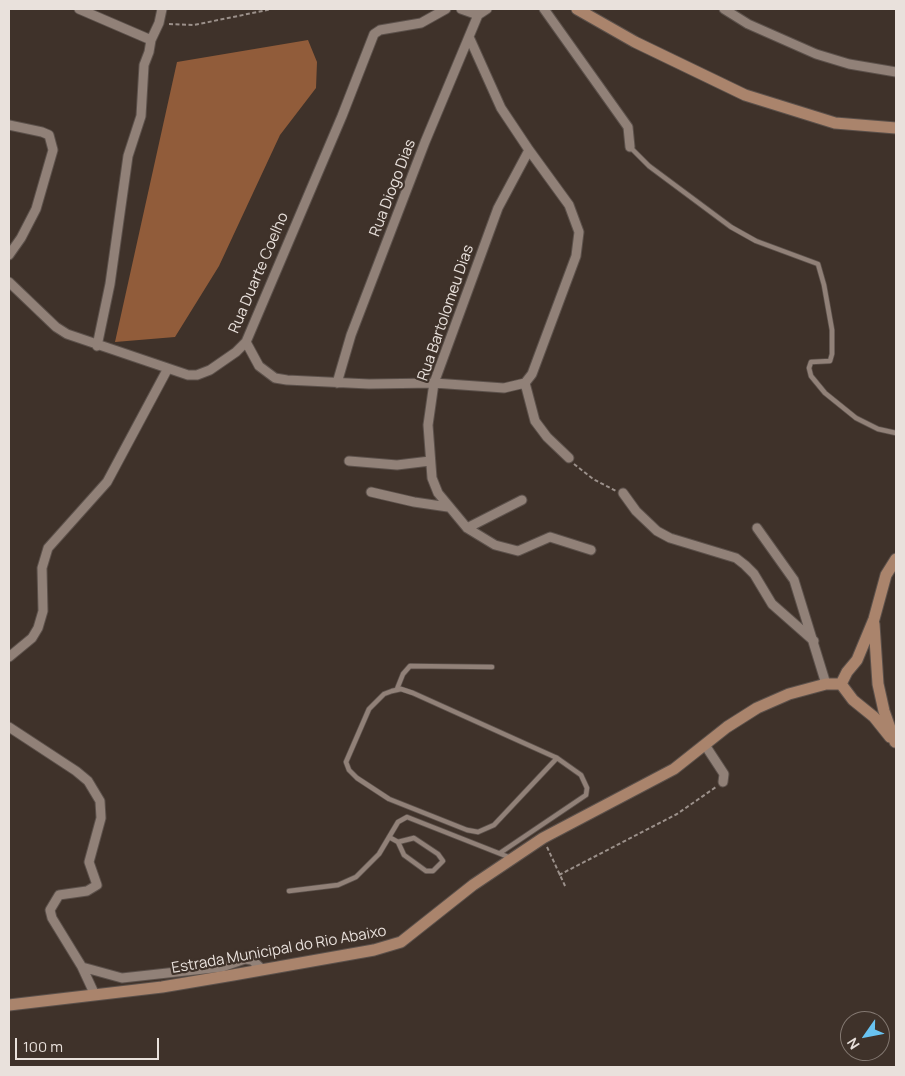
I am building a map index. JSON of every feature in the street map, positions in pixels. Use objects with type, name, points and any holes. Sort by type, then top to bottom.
[{"type":"street","points":[[79,9],[151,40]]},
{"type":"street","points":[[97,346],[110,284],[128,156],[141,116],[142,74],[162,9]]},
{"type":"street","name":"Rua Duarte Coelho","points":[[9,282],[56,327],[67,334],[97,346],[167,370],[188,375],[197,375],[226,359],[246,342],[342,116],[374,34],[380,30],[421,23],[446,9]]},
{"type":"street","points":[[461,9],[478,15],[487,9]]},
{"type":"street","points":[[544,9],[628,127],[630,147]]},
{"type":"street","points":[[578,9],[635,42],[745,95],[835,123],[896,128]]},
{"type":"street","points":[[724,9],[748,24],[816,54],[849,64],[896,72]]},
{"type":"street","name":"Rua Diogo Dias","points":[[337,383],[351,335],[371,282],[425,142],[470,39],[478,15]]},
{"type":"street","points":[[246,342],[259,366],[276,378],[337,383],[434,383],[504,388],[525,383],[536,366],[579,246],[576,219],[569,205],[529,150],[502,108],[470,39]]},
{"type":"street","points":[[9,125],[42,132],[49,136],[53,150],[36,209],[21,238],[9,255]]},
{"type":"street","name":"Rua Bartolomeu Dias","points":[[529,150],[498,208],[434,383],[428,425],[432,478],[438,493],[448,506],[466,528],[478,537],[506,549],[518,551],[550,538],[591,550]]},
{"type":"street","points":[[9,657],[32,638],[38,628],[43,611],[42,568],[48,548],[107,482],[167,370]]},
{"type":"street","points":[[525,383],[535,421],[547,437],[569,458]]},
{"type":"street","points":[[349,461],[397,465],[430,461]]},
{"type":"street","points":[[371,492],[414,502],[448,506]]},
{"type":"street","points":[[623,493],[636,511],[657,531],[678,541],[736,558],[746,565],[754,574],[772,604],[814,641]]},
{"type":"street","points":[[466,528],[522,500]]},
{"type":"street","points":[[757,528],[794,580],[826,684]]},
{"type":"street","points":[[896,559],[881,588],[874,619],[857,660],[847,672],[841,684],[853,700],[862,706],[896,743]]},
{"type":"street","points":[[874,619],[876,661],[882,704],[896,743]]},
{"type":"street","points":[[857,660],[870,659],[876,661]]},
{"type":"street","name":"Estrada Municipal do Rio Abaixo","points":[[9,1005],[95,995],[263,970],[374,950],[401,942],[472,885],[512,858],[543,838],[674,769],[757,708],[789,694],[826,684],[841,684]]},
{"type":"street","points":[[862,706],[870,708],[882,704]]},
{"type":"street","points":[[9,727],[76,771],[88,781],[100,801],[101,818],[89,862],[97,885],[87,891],[59,895],[50,910],[52,918],[82,967],[95,995]]},
{"type":"street","points":[[705,745],[724,774],[723,782]]},
{"type":"street","points":[[82,967],[122,978],[222,967],[245,959],[252,960],[263,970]]},
{"type":"lane","points":[[630,147],[649,166],[731,227],[756,241],[818,264],[824,285],[832,330],[832,354],[830,360],[811,362],[809,365],[811,376],[825,393],[856,418],[878,429],[896,432]]},
{"type":"lane","points":[[397,689],[403,674],[410,666],[492,667]]},
{"type":"lane","points":[[500,853],[586,795],[585,780],[557,758],[413,693],[397,689],[384,694],[369,709],[346,762],[349,770],[357,778],[402,806],[467,830],[478,832],[485,830],[502,818],[557,758]]},
{"type":"lane","points":[[289,891],[338,885],[356,877],[368,868],[398,822],[407,816],[512,858]]},
{"type":"lane","points":[[389,837],[398,842],[404,855],[426,871],[433,871],[443,861],[438,854],[414,838],[398,842]]},
{"type":"path","points":[[159,23],[194,25],[272,9]]},
{"type":"path","points":[[569,458],[582,472],[605,486],[623,493]]},
{"type":"path","points":[[559,874],[677,814],[723,782]]},
{"type":"path","points":[[543,838],[566,888]]},
{"type":"shaded area","points":[[308,40],[317,62],[316,88],[280,135],[219,266],[175,337],[115,342],[177,62]]}]
